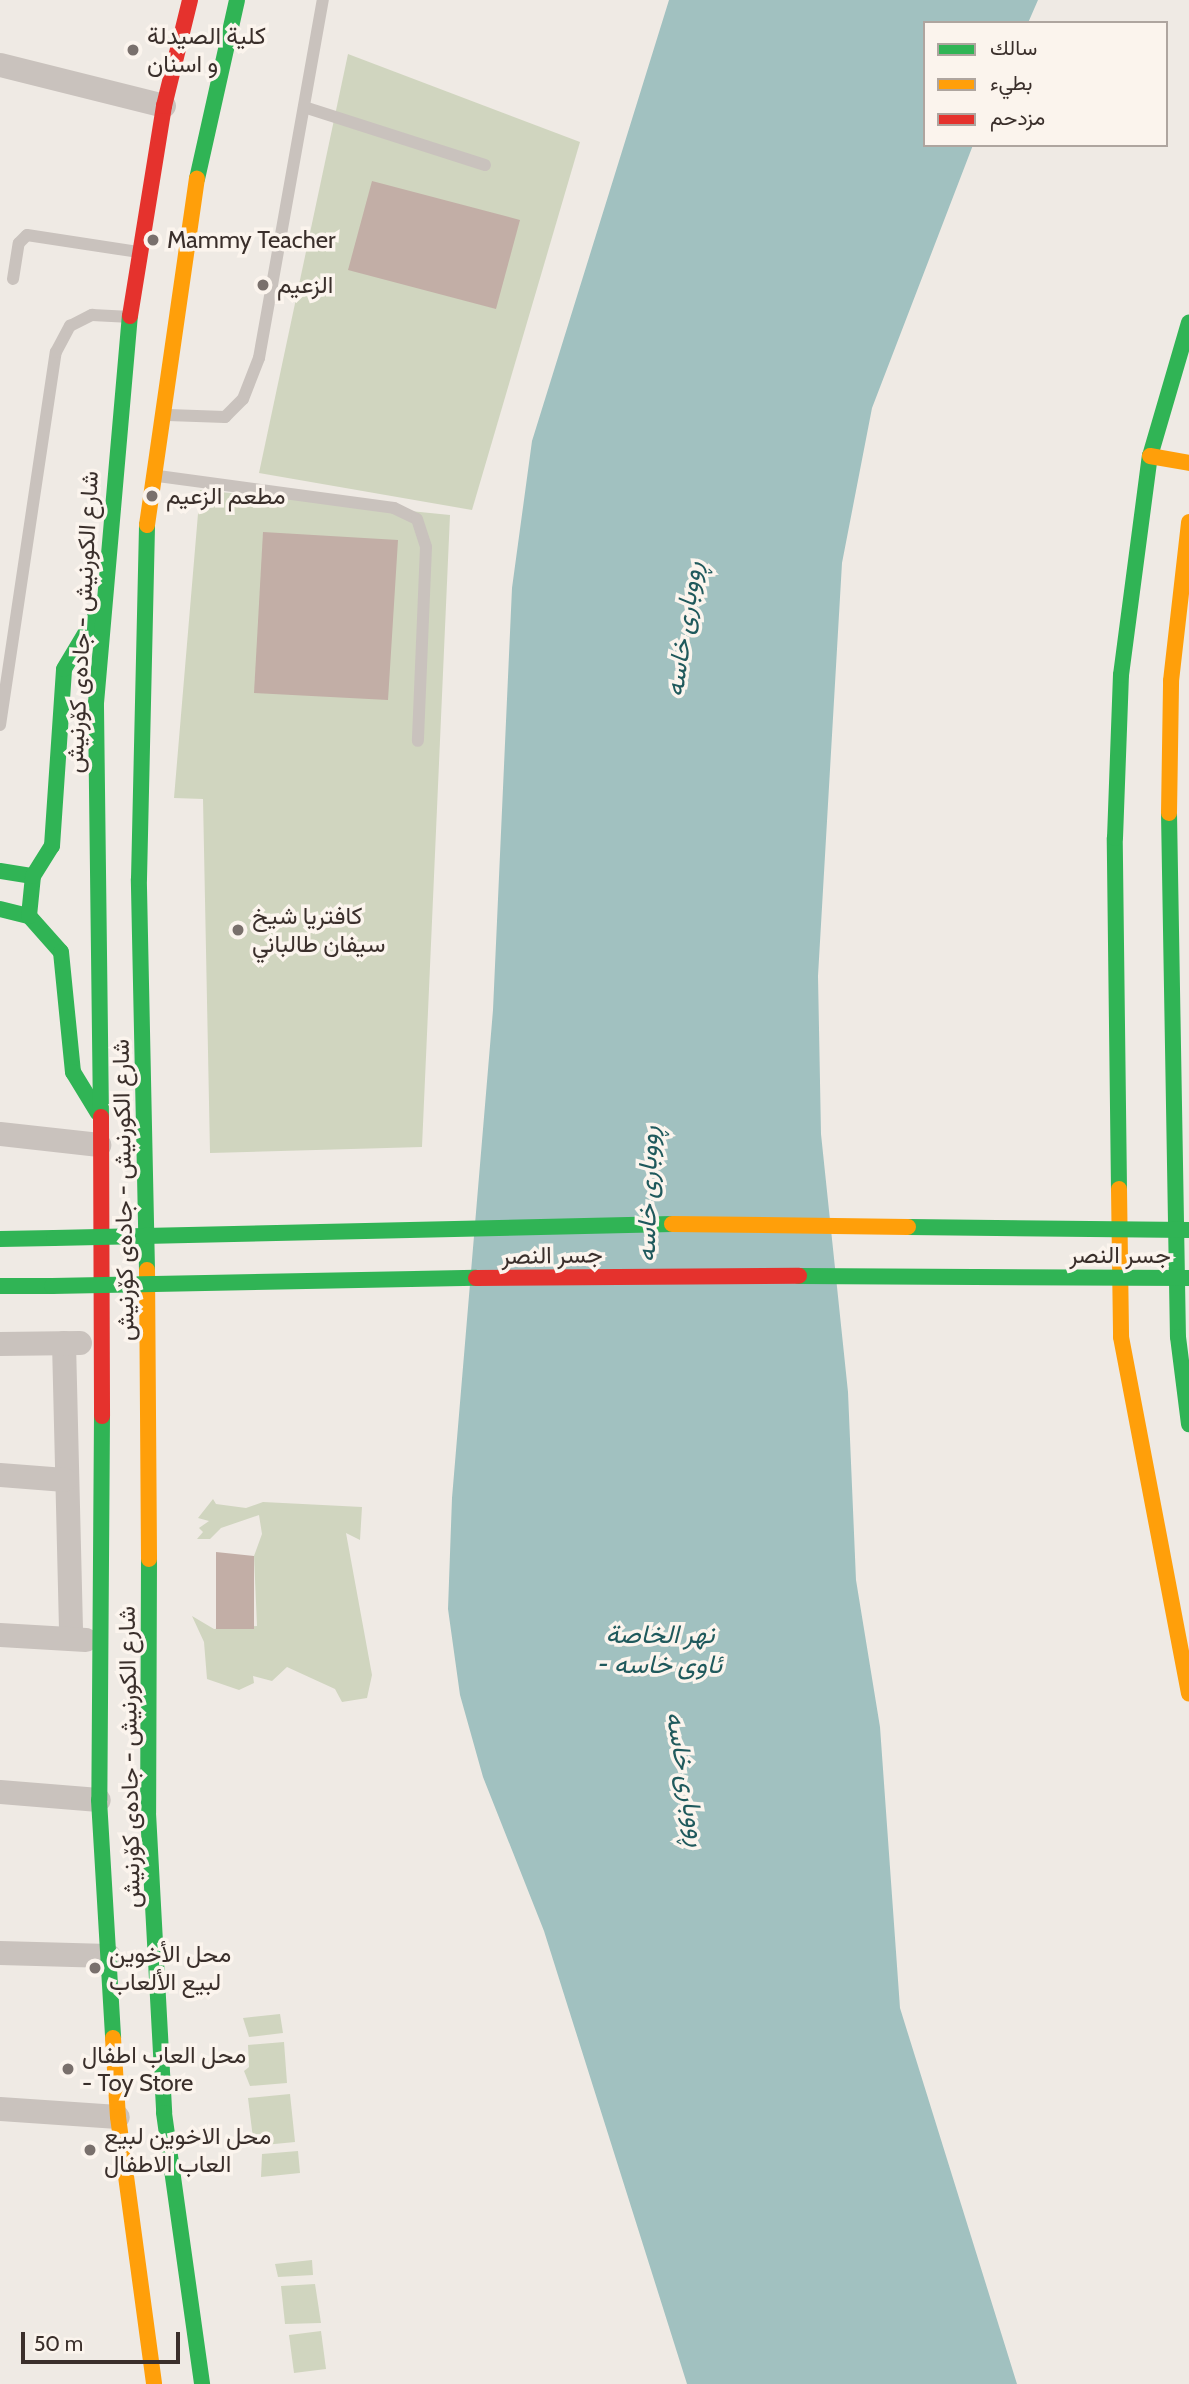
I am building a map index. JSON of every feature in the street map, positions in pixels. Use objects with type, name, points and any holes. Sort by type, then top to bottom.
[{"type":"main road","name":"شارع الكورنيش - جادەی کۆرنیش","points":[[154,2384],[118,2117],[99,1800],[103,1342],[98,1113],[96,716],[130,318],[164,106],[190,0]]},
{"type":"main road","name":"شارع الكورنيش - جادەی کۆرنیش","points":[[202,2384],[164,2113],[148,1813],[149,1365],[139,879],[148,525],[205,126],[237,0]]},
{"type":"main road","points":[[1189,323],[1150,456],[1121,675],[1115,838],[1121,1337],[1189,1694]]},
{"type":"main road","points":[[1150,456],[1189,463]]},
{"type":"main road","points":[[1189,522],[1171,681],[1170,892],[1178,1337],[1189,1424]]},
{"type":"main road","points":[[29,916],[33,876],[52,846],[64,669],[104,602]]},
{"type":"main road","points":[[0,871],[33,876]]},
{"type":"main road","points":[[1170,892],[1189,933]]},
{"type":"main road","points":[[0,909],[29,916],[61,952],[73,1072],[98,1113]]},
{"type":"main road","name":"جسر النصر","points":[[0,1239],[675,1224],[1189,1230]]},
{"type":"main road","name":"جسر النصر","points":[[0,1286],[669,1275],[1189,1278]]},
{"type":"street","points":[[0,65],[164,106]]},
{"type":"street","points":[[0,1134],[99,1145]]},
{"type":"street","points":[[0,1344],[103,1342]]},
{"type":"street","points":[[64,1343],[65,1480],[71,1639]]},
{"type":"street","points":[[0,1475],[65,1480]]},
{"type":"street","points":[[0,1635],[100,1641]]},
{"type":"street","points":[[0,1792],[99,1800]]},
{"type":"street","points":[[0,1953],[109,1956]]},
{"type":"street","points":[[0,2109],[118,2117]]},
{"type":"lane","points":[[164,415],[225,417],[243,399],[259,358],[323,0]]},
{"type":"lane","points":[[304,107],[485,165]]},
{"type":"lane","points":[[13,279],[19,243],[27,235],[140,253]]},
{"type":"lane","points":[[0,724],[56,352],[70,326],[92,315],[130,318]]},
{"type":"lane","points":[[157,476],[394,508],[417,519],[426,547],[418,741]]},
{"type":"green space","points":[[348,54],[580,142],[472,510],[259,473]]},
{"type":"green space","points":[[200,490],[450,515],[422,1147],[210,1153],[203,799],[174,798]]},
{"type":"green space","points":[[213,1499],[216,1504],[246,1508],[263,1502],[362,1507],[360,1540],[346,1533],[372,1675],[367,1698],[342,1702],[335,1689],[287,1667],[272,1681],[253,1676],[254,1683],[239,1690],[207,1679],[204,1642],[192,1616],[214,1629],[257,1626],[254,1556],[262,1534],[259,1515],[221,1528],[210,1539],[197,1539],[203,1532],[199,1528],[209,1521],[198,1518]]},
{"type":"green space","points":[[280,2014],[283,2033],[249,2037],[243,2018]]},
{"type":"green space","points":[[284,2042],[287,2083],[250,2086],[244,2071],[249,2067],[248,2045]]},
{"type":"green space","points":[[290,2094],[295,2142],[254,2146],[248,2098]]},
{"type":"green space","points":[[298,2151],[300,2173],[261,2177],[262,2154]]},
{"type":"green space","points":[[312,2260],[313,2275],[278,2277],[275,2264]]},
{"type":"green space","points":[[315,2284],[321,2323],[285,2324],[281,2286]]},
{"type":"green space","points":[[321,2331],[326,2369],[294,2373],[289,2335]]},
{"type":"water","name":"نهر الخاصة - ئاوی خاسە","points":[[669,0],[1038,0],[1029,21],[923,21],[923,147],[972,147],[872,408],[842,563],[818,976],[821,1134],[848,1392],[856,1580],[880,1727],[900,2008],[1017,2384],[687,2384],[544,1931],[483,1777],[460,1695],[448,1609],[452,1498],[493,1010],[512,588],[532,441]]},
{"type":"building","points":[[372,181],[520,220],[496,309],[348,270]]},
{"type":"building","points":[[263,532],[398,540],[388,700],[254,693]]},
{"type":"building","points":[[216,1552],[254,1556],[254,1629],[216,1629]]},
{"type":"traffic: fast","points":[[197,179],[237,0]]},
{"type":"traffic: fast","points":[[101,1117],[96,703],[130,316]]},
{"type":"traffic: fast","points":[[1119,1189],[1115,838],[1121,675],[1150,456],[1189,323]]},
{"type":"traffic: fast","points":[[147,525],[139,879],[147,1270]]},
{"type":"traffic: fast","points":[[29,916],[33,876],[52,846],[64,669],[104,602]]},
{"type":"traffic: fast","points":[[1169,813],[1178,1337],[1189,1424]]},
{"type":"traffic: fast","points":[[0,871],[33,876]]},
{"type":"traffic: fast","points":[[0,909],[29,916],[61,952],[73,1072],[98,1113]]},
{"type":"traffic: fast","points":[[54,1238],[672,1224]]},
{"type":"traffic: fast","points":[[908,1227],[1189,1230]]},
{"type":"traffic: fast","points":[[0,1239],[54,1238]]},
{"type":"traffic: fast","points":[[799,1276],[1189,1278]]},
{"type":"traffic: fast","points":[[52,1286],[476,1278]]},
{"type":"traffic: fast","points":[[0,1286],[52,1286]]},
{"type":"traffic: fast","points":[[102,1416],[99,1800],[113,2038]]},
{"type":"traffic: fast","points":[[149,1559],[148,1813],[164,2113],[202,2384]]},
{"type":"traffic: slow","points":[[147,525],[197,179]]},
{"type":"traffic: slow","points":[[1150,456],[1189,463]]},
{"type":"traffic: slow","points":[[1169,813],[1171,681],[1189,522]]},
{"type":"traffic: slow","points":[[1119,1189],[1121,1337],[1189,1694]]},
{"type":"traffic: slow","points":[[672,1224],[908,1227]]},
{"type":"traffic: slow","points":[[147,1270],[149,1559]]},
{"type":"traffic: slow","points":[[113,2038],[118,2117],[154,2384]]},
{"type":"traffic: jam","points":[[130,316],[164,106],[190,0]]},
{"type":"traffic: jam","points":[[101,1117],[102,1416]]},
{"type":"traffic: jam","points":[[476,1278],[799,1276]]},
{"type":"place","name":"كلية الصيدلة و اسنان","points":[[133,50]]},
{"type":"place","name":"Mammy Teacher","points":[[153,240]]},
{"type":"place","name":"الزعيم","points":[[263,285]]},
{"type":"place","name":"مطعم الزعيم","points":[[152,496]]},
{"type":"place","name":"كافتريا شيخ سيفان طالباني","points":[[238,930]]},
{"type":"place","name":"محل الأخوين لبيع الألعاب","points":[[95,1968]]},
{"type":"place","name":"محل العاب اطفال - Toy Store","points":[[68,2069]]},
{"type":"place","name":"محل الاخوين لبيع العاب الاطفال","points":[[90,2150]]},
{"type":"water label","name":"ڕووباری خاسە","points":[[684,629]]},
{"type":"water label","name":"ڕووباری خاسە","points":[[648,1194]]},
{"type":"water label","name":"ڕووباری خاسە","points":[[686,1779]]}]
